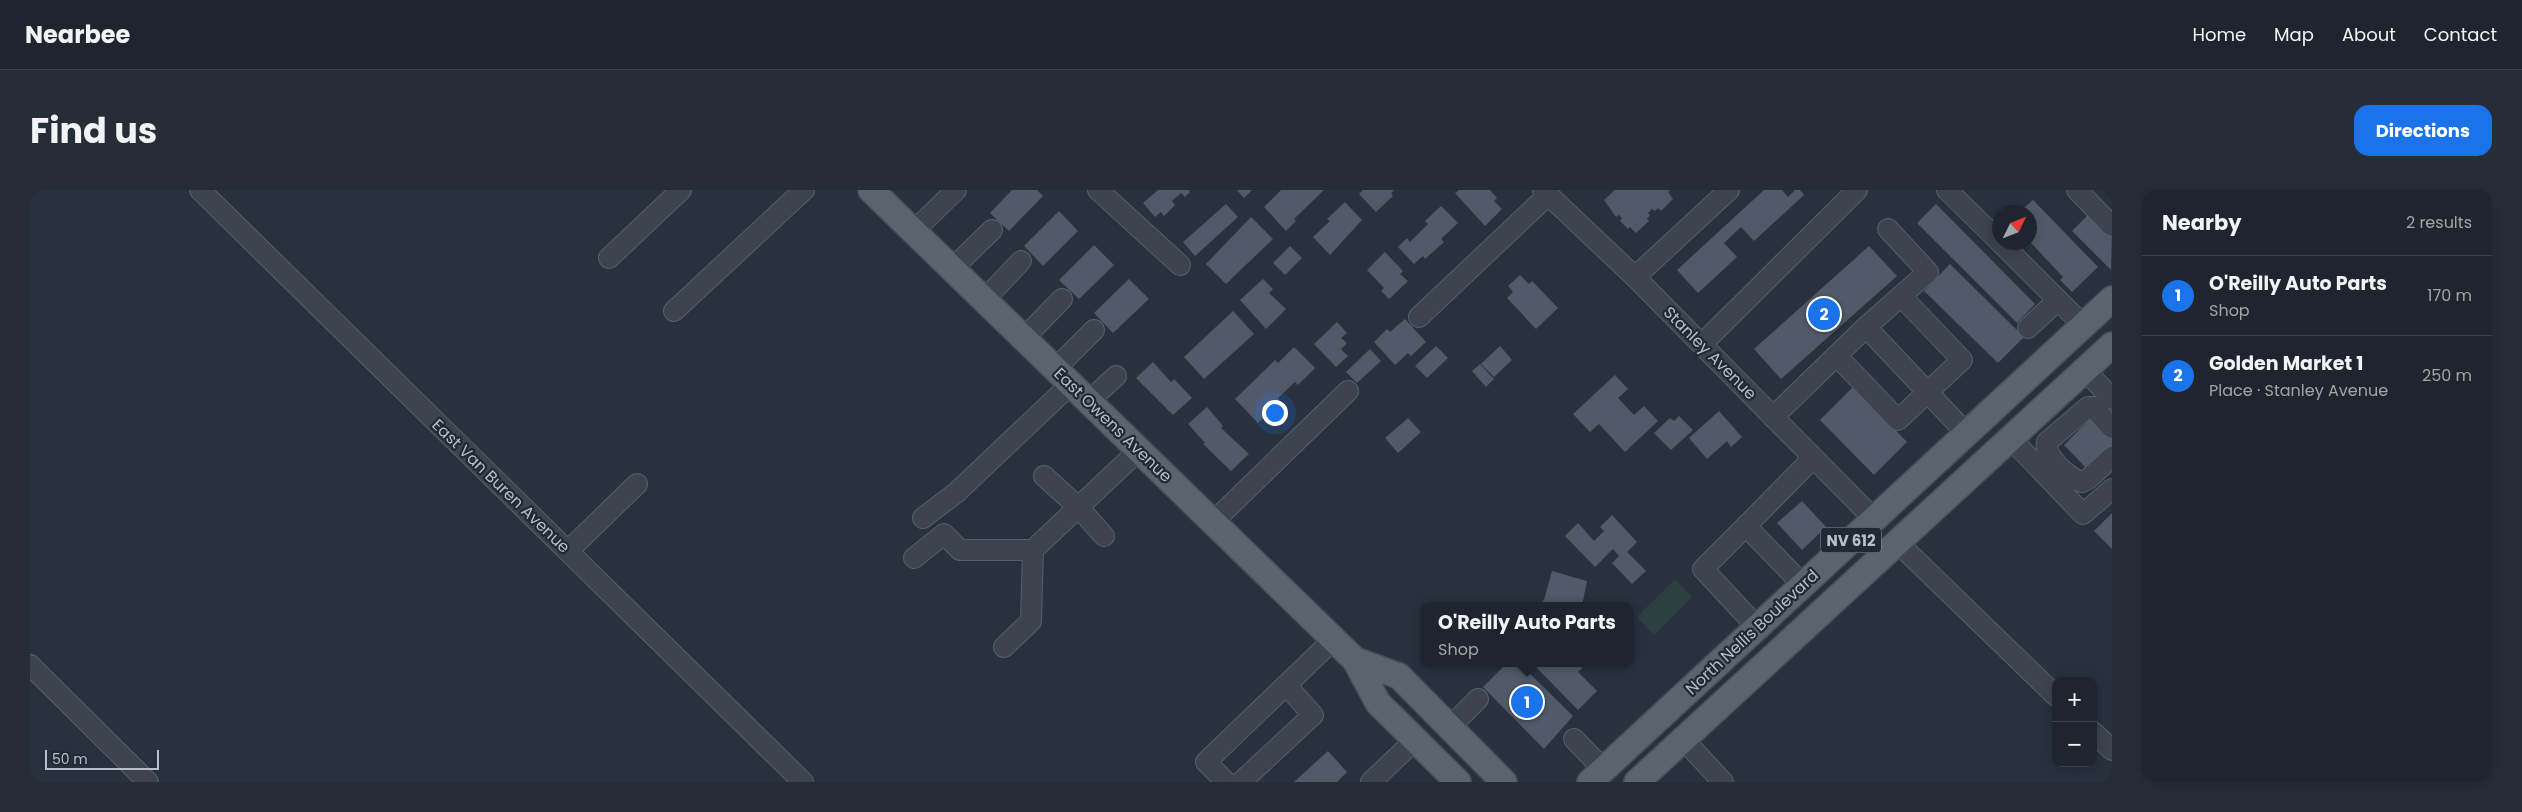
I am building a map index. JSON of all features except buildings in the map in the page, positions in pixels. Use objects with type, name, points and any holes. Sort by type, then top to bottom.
[{"type":"main road","name":"East Owens Avenue","points":[[871,190],[1355,660],[1378,703],[1457,782]]},
{"type":"main road","name":"North Nellis Boulevard","points":[[1596,776],[2112,298]]},
{"type":"main road","name":"North Nellis Boulevard","points":[[1637,782],[2112,345]]},
{"type":"main road","name":"East Owens Avenue","points":[[1355,660],[1398,676],[1504,782]]},
{"type":"street","name":"East Van Buren Avenue","points":[[200,190],[803,782]]},
{"type":"street","points":[[609,258],[681,190]]},
{"type":"street","points":[[674,311],[804,190]]},
{"type":"street","points":[[914,232],[956,190]]},
{"type":"street","points":[[1098,190],[1180,265]]},
{"type":"street","points":[[1635,277],[1729,190]]},
{"type":"street","points":[[1702,344],[1857,190]]},
{"type":"street","points":[[1947,190],[1992,234]]},
{"type":"street","points":[[2077,190],[2112,226]]},
{"type":"street","points":[[1419,317],[1546,192]]},
{"type":"street","name":"Stanley Avenue","points":[[1546,192],[1635,277],[1874,519]]},
{"type":"street","points":[[1773,417],[1928,272],[1888,229]]},
{"type":"street","points":[[952,268],[992,230]]},
{"type":"street","points":[[2008,250],[2083,325]]},
{"type":"street","points":[[984,300],[1021,261]]},
{"type":"street","points":[[1837,356],[1898,420],[1928,392],[1962,360],[1901,296]]},
{"type":"street","points":[[1024,338],[1062,299]]},
{"type":"street","points":[[2028,328],[2058,300]]},
{"type":"street","points":[[1866,328],[1966,433]]},
{"type":"street","points":[[922,518],[957,492],[1072,385],[1094,330]]},
{"type":"street","points":[[2085,370],[2112,399]]},
{"type":"street","points":[[1072,385],[1116,376]]},
{"type":"street","points":[[1213,522],[1348,391]]},
{"type":"street","points":[[2112,428],[2092,407],[2088,407],[2047,442],[2048,453],[2076,481],[2088,479],[2112,457]]},
{"type":"street","points":[[2038,413],[2057,434]]},
{"type":"street","points":[[2010,438],[2083,514],[2112,488]]},
{"type":"street","points":[[914,558],[944,534],[960,550],[1033,550],[1139,450]]},
{"type":"street","points":[[1757,627],[1704,569],[1813,458]]},
{"type":"street","points":[[1044,476],[1078,507],[1104,536]]},
{"type":"street","points":[[568,551],[636,484]]},
{"type":"street","points":[[1746,526],[1802,584]]},
{"type":"street","points":[[1897,542],[2052,692]]},
{"type":"street","points":[[1004,647],[1031,622],[1033,550]]},
{"type":"street","points":[[1226,782],[1206,762],[1334,640]]},
{"type":"street","points":[[30,666],[148,782]]},
{"type":"street","points":[[1241,782],[1313,715],[1286,685]]},
{"type":"street","points":[[1450,727],[1478,699]]},
{"type":"street","points":[[2097,736],[2112,750]]},
{"type":"street","points":[[1574,739],[1596,776]]},
{"type":"street","points":[[1684,739],[1723,782]]},
{"type":"street","points":[[1372,782],[1415,740]]},
{"type":"shaded area","points":[[1675,579],[1692,597],[1654,635],[1637,617]]},
{"type":"place","name":"Golden Market 1","points":[[1824,314]]},
{"type":"place","name":"O'Reilly Auto Parts","points":[[1527,702]]}]
